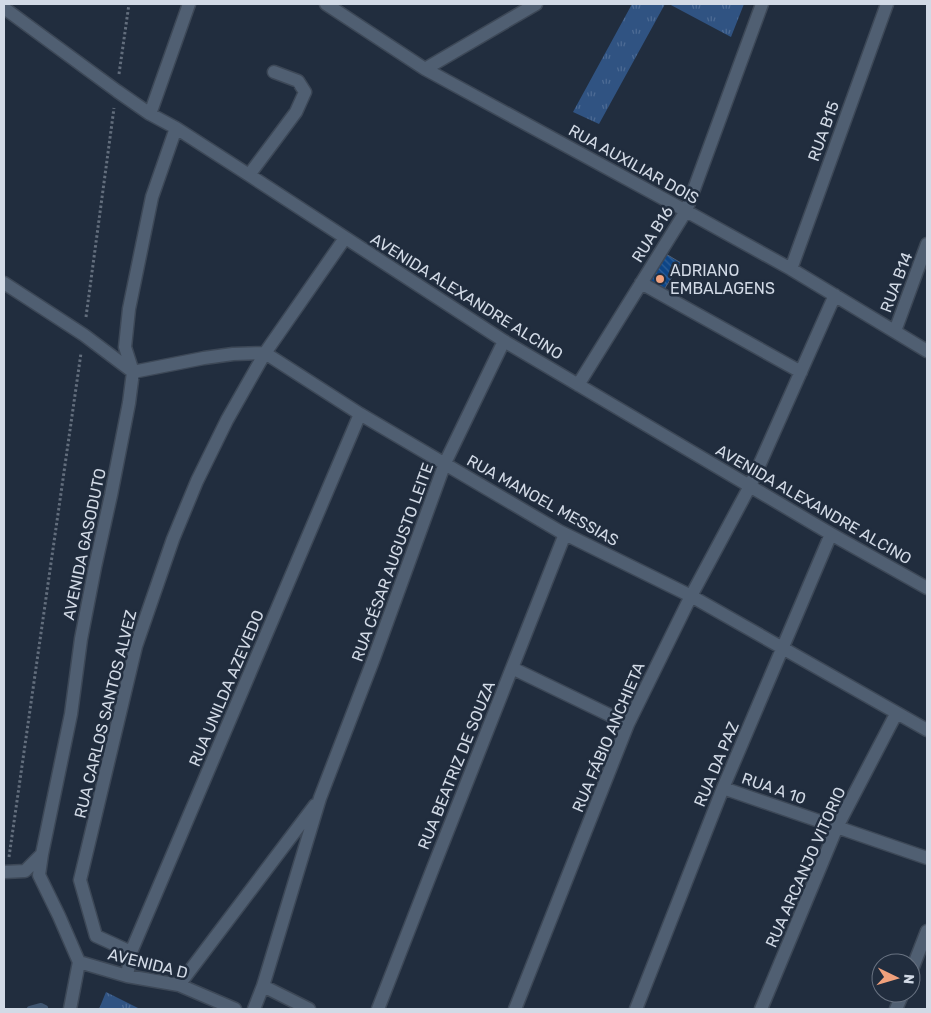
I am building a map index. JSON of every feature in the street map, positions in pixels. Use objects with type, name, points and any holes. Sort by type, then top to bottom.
[{"type":"street","points":[[150,114],[189,4]]},
{"type":"street","name":"RUA AUXILIAR DOIS","points":[[326,4],[425,69],[791,269],[927,351]]},
{"type":"street","points":[[425,69],[536,4]]},
{"type":"street","name":"RUA B16","points":[[578,385],[686,211],[762,4]]},
{"type":"street","name":"RUA B15","points":[[791,269],[886,4]]},
{"type":"street","name":"AVENIDA ALEXANDRE ALCINO","points":[[4,8],[150,114],[176,128],[504,340],[750,486],[927,588]]},
{"type":"street","points":[[249,175],[296,112],[305,92],[298,81],[274,72]]},
{"type":"street","name":"AVENIDA GASODUTO","points":[[79,962],[39,875],[71,714],[81,639],[129,403],[133,372],[125,347],[129,309],[152,198],[176,128]]},
{"type":"street","name":"RUA CARLOS SANTOS ALVEZ","points":[[131,952],[96,936],[80,880],[136,646],[173,539],[197,481],[227,420],[265,353],[345,238]]},
{"type":"street","name":"RUA B14","points":[[895,331],[927,244]]},
{"type":"street","points":[[641,283],[801,372]]},
{"type":"street","points":[[4,284],[84,335],[133,372],[233,354],[265,353]]},
{"type":"street","name":"RUA FÁBIO ANCHIETA","points":[[515,1009],[628,724],[690,596],[750,486],[835,295]]},
{"type":"street","name":"RUA CÉSAR AUGUSTO LEITE","points":[[263,986],[320,798],[374,658],[445,463],[504,340]]},
{"type":"street","name":"RUA MANOEL MESSIAS","points":[[265,353],[360,414],[564,534],[690,596],[927,730]]},
{"type":"street","name":"RUA UNILDA AZEVEDO","points":[[127,976],[131,952],[360,414]]},
{"type":"street","name":"RUA BEATRIZ DE SOUZA","points":[[378,1009],[564,534]]},
{"type":"street","name":"RUA DA PAZ","points":[[636,1009],[723,788],[832,534]]},
{"type":"street","points":[[512,668],[628,724]]},
{"type":"street","name":"RUA ARCANJO VITORIO","points":[[761,1009],[837,827],[896,714]]},
{"type":"street","name":"RUA A 10","points":[[723,788],[927,858]]},
{"type":"street","name":"RUA CÉSAR AUGUSTO LEITE","points":[[179,984],[320,798]]},
{"type":"street","points":[[5,872],[24,871],[42,854]]},
{"type":"street","points":[[918,953],[927,931]]},
{"type":"street","points":[[70,1009],[79,962]]},
{"type":"street","name":"AVENIDA D","points":[[79,962],[127,976],[179,984],[235,1009]]},
{"type":"street","points":[[254,1009],[263,986],[309,1009]]},
{"type":"path","points":[[5,872],[84,335],[129,4]]},
{"type":"green space","points":[[632,4],[665,4],[599,124],[573,112]]},
{"type":"green space","points":[[669,4],[744,4],[731,37]]},
{"type":"green space","points":[[106,992],[140,1009],[99,1009]]},
{"type":"building","points":[[666,254],[681,263],[663,291],[648,282]]},
{"type":"waterway","points":[[30,1009],[41,1006],[45,1008]]},
{"type":"place","name":"ADRIANO EMBALAGENS","points":[[660,279]]}]
